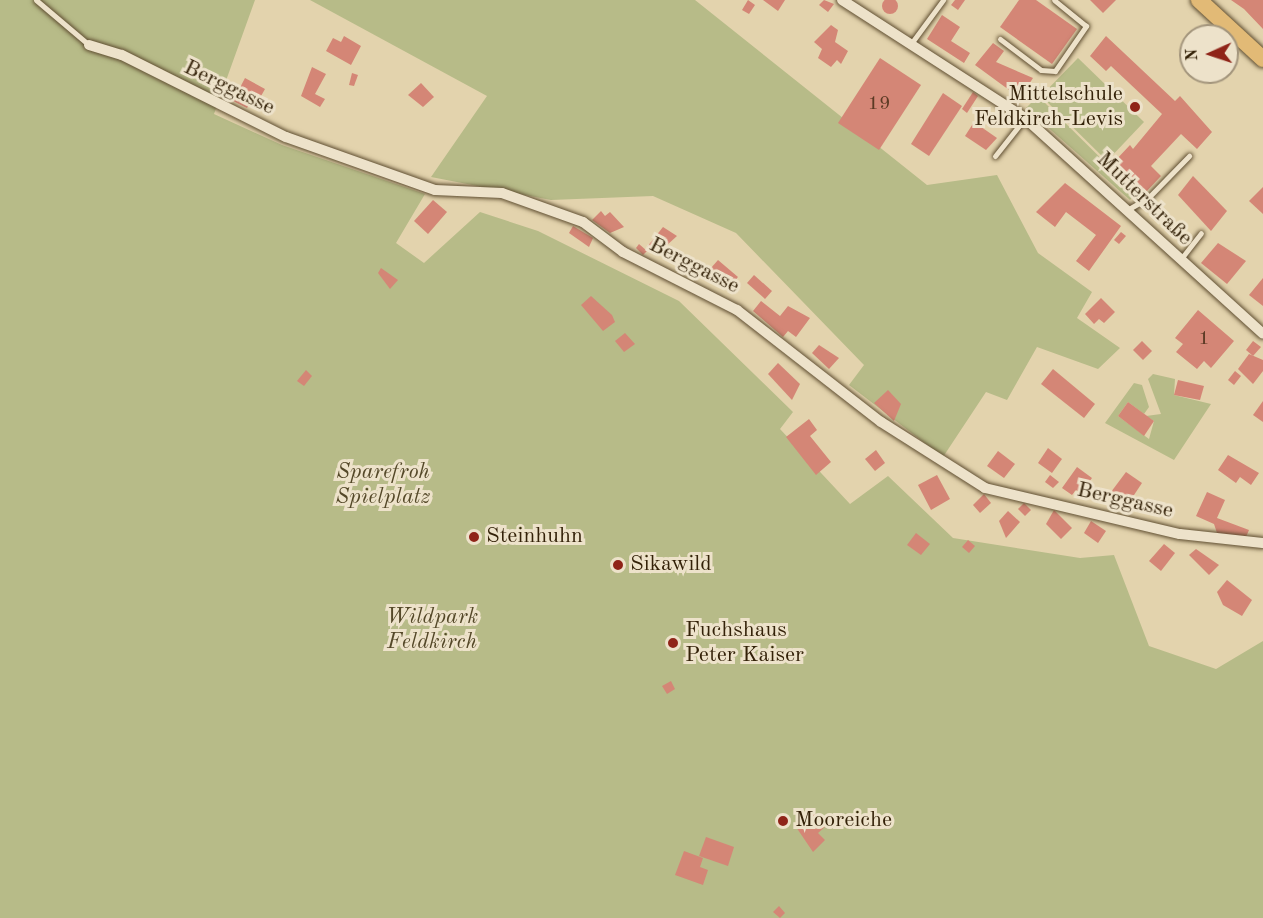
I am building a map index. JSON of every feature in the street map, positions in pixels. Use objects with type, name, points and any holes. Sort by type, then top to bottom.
[{"type":"main road","points":[[1204,2],[1263,59]]},
{"type":"street","name":"Mutterstraße","points":[[842,0],[1025,118],[1127,210],[1179,261],[1263,334]]},
{"type":"street","name":"Berggasse","points":[[89,45],[122,55],[285,137],[435,190],[502,193],[583,222],[623,252],[738,310],[881,423],[985,488],[1190,536],[1263,543]]},
{"type":"lane","points":[[36,0],[89,45]]},
{"type":"lane","points":[[910,45],[943,0]]},
{"type":"lane","points":[[1000,39],[1041,70],[1055,71],[1086,26],[1054,0]]},
{"type":"lane","points":[[994,156],[1025,118]]},
{"type":"lane","points":[[1127,210],[1148,198],[1189,156]]},
{"type":"lane","points":[[1179,261],[1201,233]]},
{"type":"green space","points":[[0,0],[255,0],[214,114],[282,145],[425,194],[396,243],[424,263],[480,212],[538,231],[679,301],[793,412],[780,429],[850,504],[888,476],[953,538],[1080,558],[1114,555],[1149,646],[1216,669],[1263,641],[1263,918],[0,918]]},
{"type":"green space","points":[[310,0],[695,0],[927,185],[997,175],[1038,253],[1092,292],[1077,318],[1120,348],[1098,369],[1037,347],[1007,400],[986,392],[943,457],[849,385],[864,365],[736,233],[653,196],[551,200],[431,177],[487,96]]},
{"type":"green space","points":[[1078,58],[1144,122],[1107,161],[1041,96]]},
{"type":"green space","points":[[1038,96],[1136,193],[1130,200],[1026,108]]},
{"type":"green space","points":[[1153,374],[1175,379],[1174,395],[1211,404],[1174,460],[1105,423],[1134,383],[1142,385],[1149,407],[1144,414],[1128,402],[1118,416],[1149,439],[1154,421],[1146,416],[1161,414],[1148,379]]},
{"type":"building","points":[[890,-2],[898,6],[890,14],[882,6]]},
{"type":"building","points":[[748,0],[755,5],[749,14],[742,10]]},
{"type":"building","points":[[763,0],[785,0],[778,11]]},
{"type":"building","points":[[824,0],[834,4],[828,12],[819,5]]},
{"type":"building","points":[[955,0],[965,0],[958,10],[951,5]]},
{"type":"building","points":[[1019,0],[1036,0],[1077,29],[1052,64],[1000,27]]},
{"type":"building","points":[[1090,0],[1116,0],[1103,13]]},
{"type":"building","points":[[1231,0],[1263,0],[1263,29],[1244,9]]},
{"type":"building","points":[[942,15],[960,27],[951,41],[970,53],[964,63],[927,39]]},
{"type":"building","points":[[831,25],[838,30],[835,42],[848,51],[841,64],[837,60],[831,67],[818,58],[822,49],[814,42]]},
{"type":"building","points":[[344,36],[361,46],[351,65],[326,51],[333,38],[341,42]]},
{"type":"building","points":[[1106,36],[1175,101],[1180,96],[1212,132],[1197,149],[1181,134],[1151,166],[1161,176],[1146,192],[1114,162],[1130,145],[1133,149],[1162,114],[1111,66],[1106,71],[1090,56]]},
{"type":"building","points":[[993,43],[1004,51],[996,62],[1033,78],[1020,98],[975,65]]},
{"type":"building","points":[[880,58],[921,85],[879,150],[838,123]]},
{"type":"building","points":[[312,67],[326,74],[315,94],[325,99],[320,107],[301,96]]},
{"type":"building","points":[[352,73],[358,75],[354,86],[349,85]]},
{"type":"building","points":[[245,78],[265,89],[256,105],[251,102],[247,108],[233,101]]},
{"type":"building","points":[[421,83],[434,97],[423,107],[408,95]]},
{"type":"building","points":[[973,92],[978,96],[967,113],[962,109]]},
{"type":"building","points":[[943,93],[962,106],[929,156],[911,144]]},
{"type":"building","points":[[974,122],[997,138],[986,150],[965,136]]},
{"type":"building","points":[[1193,176],[1227,211],[1211,231],[1178,195]]},
{"type":"building","points":[[1065,183],[1121,226],[1089,271],[1076,261],[1096,235],[1066,212],[1055,227],[1036,212]]},
{"type":"building","points":[[1263,187],[1263,214],[1249,201]]},
{"type":"building","points":[[433,200],[447,212],[428,234],[414,221]]},
{"type":"building","points":[[601,211],[605,216],[610,212],[624,227],[610,233],[592,220]]},
{"type":"building","points":[[573,226],[593,238],[589,247],[569,233]]},
{"type":"building","points":[[663,227],[677,236],[656,255],[647,247]]},
{"type":"building","points":[[1121,232],[1126,236],[1119,244],[1114,240]]},
{"type":"building","points":[[1218,243],[1246,261],[1227,284],[1201,263]]},
{"type":"building","points":[[639,244],[647,251],[643,255],[636,248]]},
{"type":"building","points":[[718,260],[738,277],[728,288],[703,277]]},
{"type":"building","points":[[381,268],[398,280],[390,289],[378,273]]},
{"type":"building","points":[[754,275],[772,291],[765,299],[747,283]]},
{"type":"building","points":[[1263,278],[1263,306],[1249,295]]},
{"type":"building","points":[[591,296],[612,315],[615,322],[603,331],[581,305]]},
{"type":"building","points":[[1101,298],[1115,312],[1104,323],[1099,319],[1094,324],[1085,314]]},
{"type":"building","points":[[761,301],[780,316],[788,306],[810,318],[796,337],[788,331],[783,337],[753,311]]},
{"type":"building","points":[[1198,310],[1234,341],[1211,368],[1204,361],[1197,369],[1176,352],[1183,344],[1175,338]]},
{"type":"building","points":[[625,333],[635,344],[624,352],[615,341]]},
{"type":"building","points":[[1142,341],[1152,351],[1143,360],[1133,350]]},
{"type":"building","points":[[1253,341],[1261,347],[1253,356],[1246,350]]},
{"type":"building","points":[[819,345],[839,358],[829,369],[812,353]]},
{"type":"building","points":[[1249,354],[1263,360],[1263,371],[1253,384],[1238,369]]},
{"type":"building","points":[[778,363],[800,384],[792,400],[768,374]]},
{"type":"building","points":[[1053,369],[1095,404],[1084,418],[1041,384]]},
{"type":"building","points":[[306,370],[312,376],[304,386],[297,381]]},
{"type":"building","points":[[1235,371],[1241,376],[1234,385],[1228,380]]},
{"type":"building","points":[[1178,380],[1204,386],[1200,400],[1174,395]]},
{"type":"building","points":[[888,390],[901,404],[894,421],[874,403]]},
{"type":"building","points":[[1263,401],[1263,422],[1253,415]]},
{"type":"building","points":[[1128,402],[1154,421],[1144,436],[1118,416]]},
{"type":"building","points":[[809,419],[817,430],[810,436],[831,462],[816,475],[786,437]]},
{"type":"building","points":[[1048,448],[1062,459],[1052,473],[1038,463]]},
{"type":"building","points":[[876,450],[885,463],[875,471],[865,459]]},
{"type":"building","points":[[998,451],[1015,464],[1004,478],[987,466]]},
{"type":"building","points":[[1228,455],[1259,473],[1251,485],[1240,477],[1236,483],[1218,470]]},
{"type":"building","points":[[1077,467],[1092,478],[1081,493],[1076,490],[1072,495],[1062,488]]},
{"type":"building","points":[[1126,472],[1142,483],[1128,504],[1111,492]]},
{"type":"building","points":[[937,475],[950,499],[931,510],[918,485]]},
{"type":"building","points":[[1050,475],[1059,482],[1053,488],[1045,482]]},
{"type":"building","points":[[1207,492],[1225,500],[1217,518],[1249,530],[1246,537],[1218,536],[1214,524],[1196,516]]},
{"type":"building","points":[[984,494],[991,503],[980,513],[973,505]]},
{"type":"building","points":[[1024,503],[1031,510],[1025,516],[1018,509]]},
{"type":"building","points":[[1054,510],[1072,528],[1061,539],[1046,524]]},
{"type":"building","points":[[1008,511],[1020,522],[1006,538],[999,521]]},
{"type":"building","points":[[1091,521],[1106,531],[1098,543],[1084,533]]},
{"type":"building","points":[[916,533],[930,544],[921,555],[907,545]]},
{"type":"building","points":[[968,540],[975,546],[969,553],[962,547]]},
{"type":"building","points":[[1164,544],[1175,553],[1161,571],[1149,561]]},
{"type":"building","points":[[1196,549],[1219,565],[1209,575],[1189,555]]},
{"type":"building","points":[[1227,580],[1252,600],[1242,616],[1223,605],[1217,592]]},
{"type":"building","name":"Fuchshaus Peter Kaiser","points":[[674,635],[680,645],[673,650],[666,641]]},
{"type":"building","points":[[671,681],[675,689],[667,694],[662,686]]},
{"type":"building","points":[[810,808],[826,826],[818,833],[825,840],[813,852],[794,824]]},
{"type":"building","points":[[706,837],[734,847],[728,866],[699,856]]},
{"type":"building","points":[[684,851],[703,858],[700,867],[708,870],[703,885],[675,875]]},
{"type":"building","points":[[779,906],[785,913],[780,918],[773,912]]},
{"type":"place","name":"Mittelschule Feldkirch-Levis","points":[[1135,107]]},
{"type":"place","name":"Steinhuhn","points":[[474,537]]},
{"type":"place","name":"Sikawild","points":[[618,565]]},
{"type":"place","name":"Fuchshaus Peter Kaiser","points":[[673,643]]},
{"type":"place","name":"Mooreiche","points":[[783,821]]},
{"type":"park label","name":"Sparefroh Spielplatz","points":[[383,485]]},
{"type":"park label","name":"Wildpark Feldkirch","points":[[432,630]]}]
